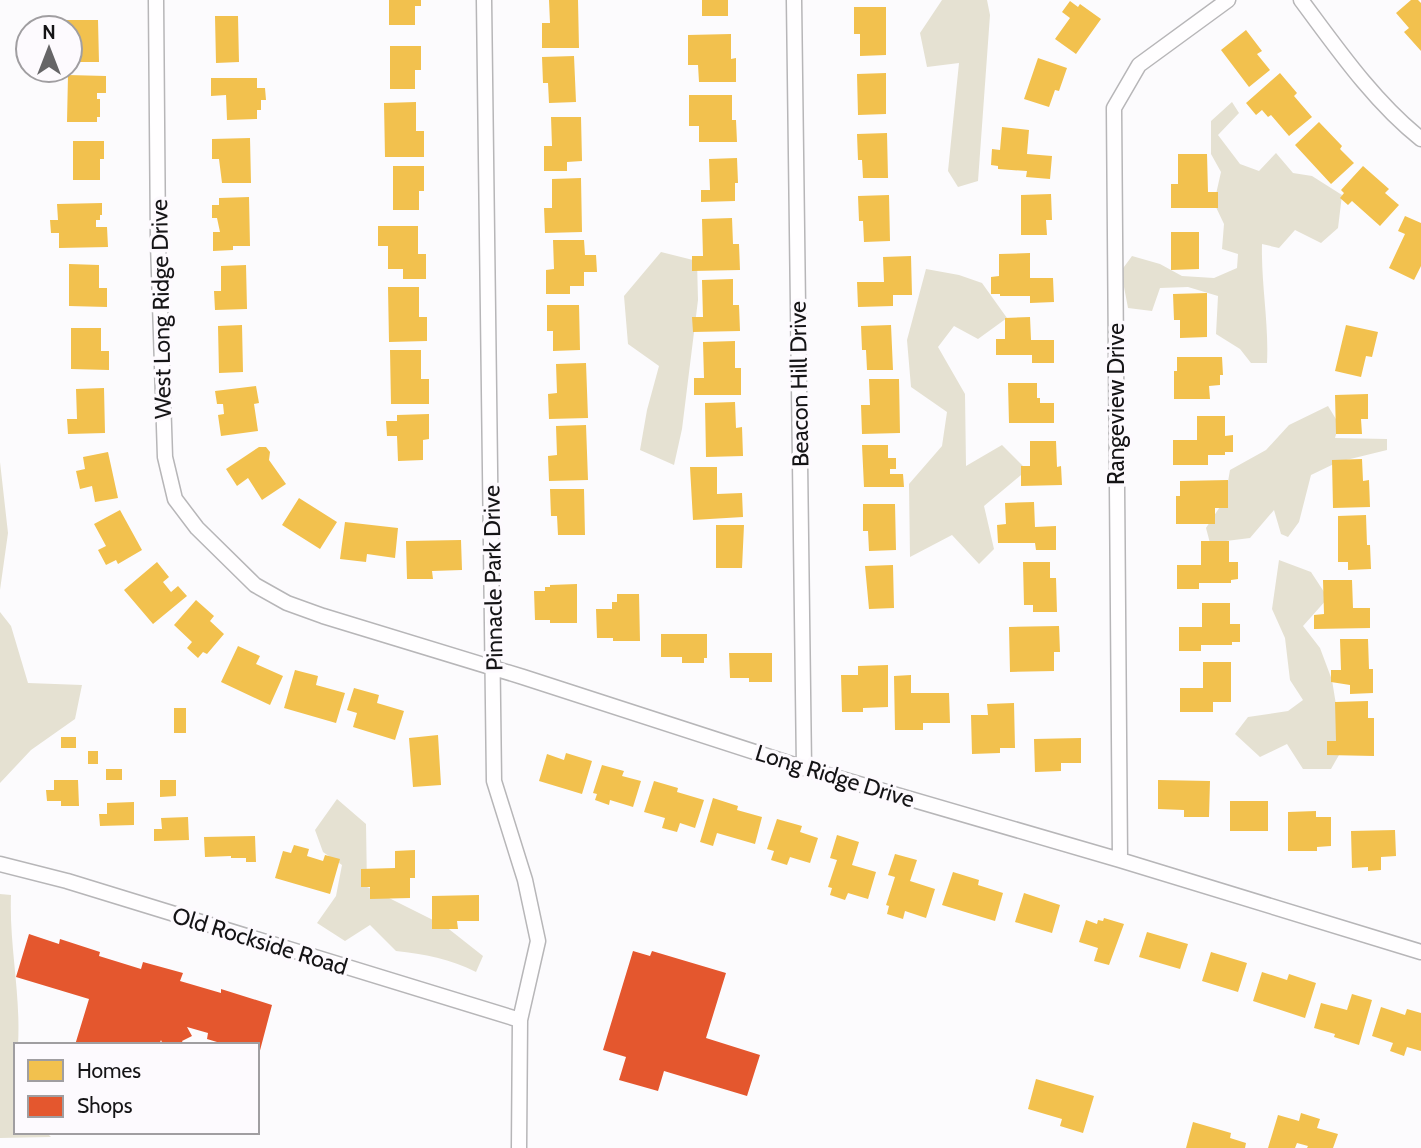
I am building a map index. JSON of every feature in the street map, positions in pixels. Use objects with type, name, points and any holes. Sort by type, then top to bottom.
[{"type":"street","name":"West Long Ridge Drive","points":[[156,0],[158,243],[165,457],[175,499],[197,527],[255,585]]},
{"type":"street","name":"Pinnacle Park Drive","points":[[484,0],[495,781],[525,880],[538,941],[520,1020],[519,1148]]},
{"type":"street","name":"Beacon Hill Drive","points":[[794,0],[804,768]]},
{"type":"street","name":"Rangeview Drive","points":[[1120,860],[1114,108],[1139,65],[1228,0]]},
{"type":"street","points":[[1301,0],[1350,65],[1421,139]]},
{"type":"street","name":"Long Ridge Drive","points":[[255,585],[288,603],[323,616],[804,768],[1120,860],[1421,953]]},
{"type":"street","name":"Old Rockside Road","points":[[0,864],[86,887],[520,1020]]},
{"type":"shaded area","points":[[942,0],[987,0],[990,15],[978,181],[958,187],[948,171],[959,63],[927,67],[920,33]]},
{"type":"shaded area","points":[[1232,102],[1239,113],[1218,135],[1240,164],[1259,171],[1276,153],[1293,173],[1312,176],[1342,195],[1338,228],[1321,243],[1295,230],[1279,248],[1262,244],[1267,363],[1251,363],[1240,349],[1216,334],[1218,296],[1188,287],[1160,288],[1152,311],[1128,308],[1121,271],[1132,256],[1160,264],[1182,276],[1214,278],[1237,268],[1238,254],[1222,249],[1224,224],[1214,203],[1221,172],[1211,154],[1211,121]]},
{"type":"shaded area","points":[[661,252],[697,261],[698,300],[682,429],[674,465],[640,450],[659,366],[628,344],[624,296]]},
{"type":"shaded area","points":[[926,269],[959,275],[982,283],[1007,318],[978,339],[954,326],[938,347],[965,394],[966,466],[1002,445],[1027,470],[984,506],[994,549],[979,564],[952,535],[910,557],[909,484],[942,446],[947,412],[911,387],[907,340]]},
{"type":"shaded area","points":[[1328,406],[1339,424],[1335,438],[1387,439],[1387,450],[1338,462],[1311,475],[1299,522],[1288,537],[1281,534],[1274,510],[1250,538],[1210,543],[1206,528],[1225,499],[1230,470],[1266,450],[1289,425]]},
{"type":"shaded area","points":[[0,462],[8,533],[0,590]]},
{"type":"shaded area","points":[[1279,560],[1311,572],[1328,598],[1303,626],[1320,648],[1332,680],[1343,748],[1331,769],[1303,769],[1287,744],[1260,757],[1235,734],[1248,717],[1288,711],[1303,700],[1290,680],[1285,638],[1272,609]]},
{"type":"shaded area","points":[[0,612],[11,626],[28,683],[82,685],[75,719],[31,750],[0,783]]},
{"type":"shaded area","points":[[337,799],[366,824],[367,887],[445,926],[483,956],[476,972],[437,958],[396,951],[370,925],[345,941],[317,923],[336,896],[342,865],[323,852],[315,830]]},
{"type":"shaded area","points":[[0,894],[11,895],[17,988],[18,1043],[14,1043],[14,1134],[48,1134],[51,1137],[0,1138]]},
{"type":"building: Homes","points":[[389,0],[421,0],[421,6],[415,6],[415,25],[389,25]]},
{"type":"building: Homes","points":[[549,0],[578,0],[579,48],[542,48],[542,23],[550,23]]},
{"type":"building: Homes","points":[[702,0],[728,0],[728,16],[702,16]]},
{"type":"building: Homes","points":[[1411,0],[1421,3],[1421,51],[1404,32],[1409,28],[1396,13]]},
{"type":"building: Homes","points":[[1070,1],[1078,7],[1080,4],[1101,19],[1076,54],[1055,39],[1070,18],[1062,12]]},
{"type":"building: Homes","points":[[854,7],[886,7],[886,55],[860,56],[860,34],[854,34]]},
{"type":"building: Homes","points":[[215,16],[238,16],[239,62],[216,63]]},
{"type":"building: Homes","points":[[84,20],[98,20],[99,62],[84,62]]},
{"type":"building: Homes","points":[[1246,30],[1262,51],[1257,54],[1270,70],[1249,87],[1221,50]]},
{"type":"building: Homes","points":[[731,34],[731,59],[736,58],[736,82],[699,82],[698,65],[688,65],[688,35]]},
{"type":"building: Homes","points":[[390,46],[421,46],[421,70],[415,70],[415,89],[390,89]]},
{"type":"building: Homes","points":[[574,56],[576,102],[549,103],[548,83],[543,83],[542,57]]},
{"type":"building: Homes","points":[[1038,58],[1067,68],[1059,91],[1055,90],[1049,107],[1024,99]]},
{"type":"building: Homes","points":[[886,73],[886,114],[858,115],[857,74]]},
{"type":"building: Homes","points":[[1280,73],[1297,93],[1294,96],[1312,117],[1289,136],[1271,115],[1268,117],[1262,110],[1256,115],[1246,103]]},
{"type":"building: Homes","points":[[84,75],[106,76],[106,93],[97,93],[97,99],[100,99],[100,117],[97,117],[97,122],[67,122],[68,84],[84,84]]},
{"type":"building: Homes","points":[[211,78],[257,78],[257,88],[265,88],[266,100],[261,100],[257,119],[227,120],[226,95],[211,96]]},
{"type":"building: Homes","points":[[689,95],[732,95],[732,120],[736,120],[737,142],[699,142],[699,126],[689,126]]},
{"type":"building: Homes","points":[[416,102],[416,131],[424,131],[424,157],[385,157],[384,103]]},
{"type":"building: Homes","points":[[551,117],[581,117],[582,161],[567,162],[567,171],[544,171],[544,146],[552,146]]},
{"type":"building: Homes","points":[[1319,122],[1354,163],[1331,184],[1295,145]]},
{"type":"building: Homes","points":[[1002,127],[1029,130],[1027,154],[1052,156],[1050,179],[1026,177],[1027,171],[998,169],[998,166],[991,165],[992,149],[1000,150]]},
{"type":"building: Homes","points":[[887,133],[888,178],[863,178],[862,160],[858,160],[857,134]]},
{"type":"building: Homes","points":[[250,138],[251,183],[222,183],[219,159],[212,159],[212,139]]},
{"type":"building: Homes","points":[[73,141],[104,141],[104,159],[100,159],[100,180],[73,180]]},
{"type":"building: Homes","points":[[1178,154],[1207,154],[1208,192],[1218,192],[1218,208],[1171,208],[1171,184],[1178,184]]},
{"type":"building: Homes","points":[[737,158],[738,183],[735,183],[735,201],[701,202],[701,190],[710,190],[709,159]]},
{"type":"building: Homes","points":[[393,166],[424,166],[424,191],[419,191],[419,210],[393,210]]},
{"type":"building: Homes","points":[[1363,166],[1389,189],[1385,193],[1399,205],[1380,226],[1352,201],[1348,205],[1340,198],[1344,193],[1341,190]]},
{"type":"building: Homes","points":[[581,178],[582,232],[545,233],[544,208],[552,208],[552,179]]},
{"type":"building: Homes","points":[[1051,194],[1052,220],[1046,220],[1047,235],[1021,235],[1021,195]]},
{"type":"building: Homes","points":[[889,195],[890,241],[864,242],[863,221],[859,221],[858,196]]},
{"type":"building: Homes","points":[[249,197],[250,246],[233,246],[233,250],[213,251],[213,232],[220,232],[217,218],[212,218],[212,205],[219,205],[219,198]]},
{"type":"building: Homes","points":[[102,203],[102,215],[100,220],[96,220],[96,227],[107,227],[108,247],[59,248],[59,233],[51,233],[50,220],[58,220],[57,204]]},
{"type":"building: Homes","points":[[1405,216],[1421,223],[1421,266],[1414,280],[1389,268],[1405,234],[1398,231]]},
{"type":"building: Homes","points":[[732,218],[733,244],[739,244],[740,270],[692,271],[692,256],[703,256],[702,219]]},
{"type":"building: Homes","points":[[378,226],[418,226],[418,254],[426,254],[426,279],[403,279],[403,269],[388,269],[388,246],[378,246]]},
{"type":"building: Homes","points":[[1171,232],[1199,232],[1199,269],[1171,270]]},
{"type":"building: Homes","points":[[553,240],[584,240],[585,255],[596,255],[597,272],[584,272],[584,286],[570,286],[570,294],[546,294],[546,270],[554,269]]},
{"type":"building: Homes","points":[[1030,253],[1030,278],[1053,278],[1054,302],[1030,303],[1030,296],[991,294],[991,277],[999,276],[999,254]]},
{"type":"building: Homes","points":[[911,256],[912,295],[893,295],[893,306],[858,307],[857,282],[884,282],[883,257]]},
{"type":"building: Homes","points":[[69,264],[99,265],[99,288],[107,288],[107,307],[69,306]]},
{"type":"building: Homes","points":[[246,265],[247,309],[215,310],[214,291],[221,291],[221,266]]},
{"type":"building: Homes","points":[[733,279],[733,305],[739,305],[740,331],[693,332],[692,317],[703,317],[702,280]]},
{"type":"building: Homes","points":[[388,287],[419,287],[419,317],[427,317],[427,341],[389,342]]},
{"type":"building: Homes","points":[[1207,293],[1207,337],[1180,338],[1180,320],[1174,320],[1173,294]]},
{"type":"building: Homes","points":[[547,305],[579,305],[580,350],[553,351],[553,331],[547,331]]},
{"type":"building: Homes","points":[[1030,317],[1031,340],[1054,340],[1054,363],[1032,363],[1032,355],[996,355],[996,339],[1005,339],[1005,318]]},
{"type":"building: Homes","points":[[242,325],[243,372],[219,373],[218,326]]},
{"type":"building: Homes","points":[[891,325],[893,370],[867,370],[866,350],[862,350],[861,326]]},
{"type":"building: Homes","points":[[1346,325],[1378,332],[1372,357],[1366,356],[1361,377],[1335,371]]},
{"type":"building: Homes","points":[[71,328],[101,328],[101,351],[109,351],[109,370],[71,369]]},
{"type":"building: Homes","points":[[735,341],[735,368],[741,368],[741,395],[694,395],[694,378],[704,378],[703,342]]},
{"type":"building: Homes","points":[[390,350],[421,350],[421,379],[429,379],[429,404],[391,404]]},
{"type":"building: Homes","points":[[1177,357],[1222,357],[1223,375],[1220,375],[1220,385],[1209,386],[1210,399],[1174,399]]},
{"type":"building: Homes","points":[[586,363],[588,418],[549,419],[548,394],[557,393],[556,364]]},
{"type":"building: Homes","points":[[869,379],[899,379],[900,433],[862,434],[861,405],[870,405]]},
{"type":"building: Homes","points":[[1008,383],[1037,383],[1037,398],[1040,398],[1040,403],[1054,403],[1054,423],[1009,423]]},
{"type":"building: Homes","points":[[256,386],[259,403],[254,404],[258,431],[221,436],[218,415],[224,414],[223,404],[217,404],[215,391]]},
{"type":"building: Homes","points":[[104,388],[105,433],[68,434],[67,419],[77,419],[76,389]]},
{"type":"building: Homes","points":[[1368,394],[1368,419],[1361,419],[1362,434],[1336,434],[1335,395]]},
{"type":"building: Homes","points":[[735,402],[736,428],[742,427],[743,456],[706,457],[705,403]]},
{"type":"building: Homes","points":[[429,414],[429,439],[423,440],[423,460],[398,461],[397,436],[387,436],[386,421],[397,421],[397,415]]},
{"type":"building: Homes","points":[[1197,416],[1225,416],[1225,436],[1233,435],[1233,452],[1208,455],[1208,465],[1173,465],[1173,440],[1197,440]]},
{"type":"building: Homes","points":[[586,425],[588,480],[549,481],[548,456],[557,455],[556,426]]},
{"type":"building: Homes","points":[[1030,441],[1056,441],[1057,467],[1061,466],[1062,485],[1021,486],[1021,466],[1030,466]]},
{"type":"building: Homes","points":[[862,445],[888,445],[888,458],[896,458],[896,469],[890,469],[890,474],[903,474],[904,487],[864,487]]},
{"type":"building: Homes","points":[[259,447],[266,447],[270,452],[269,460],[286,484],[262,500],[248,478],[237,486],[226,469]]},
{"type":"building: Homes","points":[[108,452],[118,498],[95,502],[92,486],[80,489],[76,471],[85,469],[83,457]]},
{"type":"building: Homes","points":[[1362,459],[1363,481],[1369,480],[1370,507],[1333,508],[1332,460]]},
{"type":"building: Homes","points":[[690,467],[717,467],[717,494],[742,493],[743,517],[693,520]]},
{"type":"building: Homes","points":[[1228,480],[1228,508],[1215,508],[1215,524],[1176,524],[1176,496],[1180,496],[1180,481]]},
{"type":"building: Homes","points":[[550,489],[584,489],[585,535],[558,535],[557,516],[551,516]]},
{"type":"building: Homes","points":[[299,498],[337,522],[320,549],[282,525]]},
{"type":"building: Homes","points":[[1034,502],[1035,527],[1056,526],[1056,550],[1036,550],[1035,543],[998,543],[997,525],[1006,524],[1005,503]]},
{"type":"building: Homes","points":[[863,504],[895,504],[896,550],[869,551],[868,531],[863,531]]},
{"type":"building: Homes","points":[[120,510],[142,550],[118,564],[116,560],[106,565],[98,550],[106,546],[94,524]]},
{"type":"building: Homes","points":[[1366,515],[1371,569],[1348,570],[1348,562],[1338,562],[1338,516]]},
{"type":"building: Homes","points":[[345,522],[398,528],[395,558],[367,554],[366,562],[340,559]]},
{"type":"building: Homes","points":[[716,525],[744,525],[742,568],[716,568]]},
{"type":"building: Homes","points":[[461,540],[462,570],[432,571],[433,579],[407,579],[406,541]]},
{"type":"building: Homes","points":[[1201,541],[1229,541],[1229,562],[1238,562],[1238,579],[1231,580],[1231,583],[1199,583],[1199,589],[1177,589],[1177,565],[1201,565]]},
{"type":"building: Homes","points":[[157,562],[169,577],[163,582],[171,592],[178,586],[187,596],[153,624],[124,590]]},
{"type":"building: Homes","points":[[1023,562],[1050,562],[1050,578],[1056,578],[1057,612],[1033,612],[1033,605],[1024,605]]},
{"type":"building: Homes","points":[[893,565],[894,608],[869,609],[865,566]]},
{"type":"building: Homes","points":[[1323,580],[1352,580],[1353,608],[1370,608],[1370,628],[1314,629],[1314,615],[1324,614]]},
{"type":"building: Homes","points":[[577,584],[577,623],[535,620],[534,591],[545,591],[545,587],[550,585]]},
{"type":"building: Homes","points":[[617,594],[639,594],[640,641],[597,638],[596,609],[612,609],[612,602],[617,602]]},
{"type":"building: Homes","points":[[196,600],[214,616],[210,621],[224,634],[207,654],[203,652],[198,658],[187,648],[192,642],[174,625]]},
{"type":"building: Homes","points":[[1202,603],[1230,603],[1230,624],[1240,624],[1240,642],[1232,642],[1232,645],[1201,645],[1201,651],[1179,651],[1179,627],[1202,627]]},
{"type":"building: Homes","points":[[1059,626],[1060,652],[1054,652],[1054,671],[1010,672],[1009,627]]},
{"type":"building: Homes","points":[[661,634],[707,634],[707,658],[704,658],[704,663],[682,663],[682,657],[661,657]]},
{"type":"building: Homes","points":[[1340,639],[1368,639],[1369,669],[1373,669],[1373,693],[1350,694],[1350,685],[1331,682],[1331,670],[1341,670]]},
{"type":"building: Homes","points":[[238,646],[260,656],[256,664],[283,676],[270,705],[221,682]]},
{"type":"building: Homes","points":[[729,653],[772,653],[772,682],[749,682],[749,678],[730,678]]},
{"type":"building: Homes","points":[[1203,662],[1231,662],[1231,702],[1213,702],[1213,712],[1180,712],[1180,688],[1203,688]]},
{"type":"building: Homes","points":[[888,665],[888,707],[863,708],[863,712],[842,712],[841,675],[858,675],[858,666]]},
{"type":"building: Homes","points":[[295,670],[318,676],[316,685],[345,693],[336,723],[284,708]]},
{"type":"building: Homes","points":[[911,675],[911,693],[949,693],[950,723],[923,723],[923,730],[895,730],[894,676]]},
{"type":"building: Homes","points":[[354,688],[379,695],[377,703],[404,711],[395,740],[353,727],[357,713],[347,710]]},
{"type":"building: Homes","points":[[1368,701],[1368,718],[1374,718],[1374,756],[1327,755],[1327,741],[1336,741],[1335,702]]},
{"type":"building: Homes","points":[[1014,703],[1015,748],[1000,748],[1000,753],[972,754],[971,715],[988,715],[987,704]]},
{"type":"building: Homes","points":[[174,708],[186,708],[186,733],[174,733]]},
{"type":"building: Homes","points":[[438,735],[441,785],[413,787],[409,738]]},
{"type":"building: Homes","points":[[61,737],[76,737],[76,748],[61,748]]},
{"type":"building: Homes","points":[[1081,738],[1081,763],[1061,763],[1061,771],[1035,772],[1034,739]]},
{"type":"building: Homes","points":[[88,751],[98,751],[98,764],[88,764]]},
{"type":"building: Homes","points":[[566,753],[592,761],[582,794],[539,781],[547,754],[564,760]]},
{"type":"building: Homes","points":[[602,765],[624,771],[622,776],[641,781],[633,807],[610,800],[609,805],[595,800],[597,794],[593,793]]},
{"type":"building: Homes","points":[[106,769],[122,769],[122,780],[106,780]]},
{"type":"building: Homes","points":[[54,780],[78,780],[79,806],[61,806],[61,801],[47,801],[46,790],[54,790]]},
{"type":"building: Homes","points":[[160,780],[176,780],[176,796],[160,797]]},
{"type":"building: Homes","points":[[1158,780],[1210,781],[1209,817],[1184,817],[1184,810],[1158,809]]},
{"type":"building: Homes","points":[[654,781],[678,788],[677,792],[704,800],[695,828],[680,823],[677,832],[662,828],[665,818],[644,812]]},
{"type":"building: Homes","points":[[713,798],[738,806],[737,810],[762,817],[755,844],[717,833],[713,846],[700,842]]},
{"type":"building: Homes","points":[[1230,801],[1268,801],[1268,831],[1230,831]]},
{"type":"building: Homes","points":[[134,802],[134,825],[100,826],[99,814],[107,814],[107,803]]},
{"type":"building: Homes","points":[[1316,811],[1316,817],[1331,817],[1331,846],[1317,847],[1317,851],[1288,851],[1288,812]]},
{"type":"building: Homes","points":[[188,817],[189,840],[154,841],[154,829],[162,829],[161,818]]},
{"type":"building: Homes","points":[[777,819],[802,826],[800,832],[818,838],[810,863],[790,857],[787,865],[771,860],[774,851],[767,849]]},
{"type":"building: Homes","points":[[1395,830],[1396,856],[1381,857],[1381,870],[1352,868],[1351,831]]},
{"type":"building: Homes","points":[[837,835],[859,842],[852,865],[876,872],[868,899],[848,893],[845,900],[830,895],[832,888],[828,887],[837,860],[830,858]]},
{"type":"building: Homes","points":[[255,836],[256,862],[246,862],[246,858],[231,856],[205,857],[204,837]]},
{"type":"building: Homes","points":[[294,845],[309,849],[307,856],[323,861],[325,855],[340,859],[330,894],[275,878],[283,851],[291,853]]},
{"type":"building: Homes","points":[[415,850],[415,878],[410,878],[410,898],[370,899],[370,887],[361,887],[361,869],[395,868],[395,851]]},
{"type":"building: Homes","points":[[895,854],[917,860],[910,881],[935,889],[926,918],[905,911],[903,919],[887,914],[889,906],[886,905],[895,877],[888,875]]},
{"type":"building: Homes","points":[[953,872],[979,880],[978,885],[1003,893],[995,921],[942,905]]},
{"type":"building: Homes","points":[[1024,893],[1060,905],[1052,933],[1015,922]]},
{"type":"building: Homes","points":[[479,895],[479,921],[457,921],[458,929],[432,929],[432,896]]},
{"type":"building: Homes","points":[[1104,918],[1124,924],[1109,965],[1094,961],[1098,948],[1079,942],[1086,920],[1097,924],[1098,920],[1103,921]]},
{"type":"building: Homes","points":[[1147,932],[1188,944],[1180,969],[1139,957]]},
{"type":"building: Homes","points":[[1211,952],[1247,963],[1238,992],[1202,981]]},
{"type":"building: Homes","points":[[1262,972],[1287,980],[1289,974],[1316,983],[1305,1018],[1253,1001]]},
{"type":"building: Homes","points":[[1352,994],[1372,1000],[1359,1045],[1314,1028],[1321,1003],[1347,1010]]},
{"type":"building: Homes","points":[[1381,1007],[1405,1015],[1407,1009],[1421,1013],[1421,1051],[1407,1047],[1404,1056],[1390,1051],[1393,1043],[1372,1036]]},
{"type":"building: Homes","points":[[1036,1079],[1094,1096],[1083,1133],[1060,1126],[1062,1119],[1028,1109]]},
{"type":"building: Homes","points":[[1301,1113],[1320,1119],[1317,1128],[1338,1134],[1333,1148],[1307,1148],[1308,1146],[1297,1143],[1295,1148],[1268,1148],[1278,1115],[1299,1121]]},
{"type":"building: Homes","points":[[1193,1122],[1231,1133],[1230,1138],[1246,1143],[1245,1148],[1186,1148]]},
{"type":"building: Shops","points":[[29,934],[59,944],[60,939],[100,952],[99,956],[141,969],[143,962],[183,973],[180,981],[221,993],[221,989],[272,1005],[259,1054],[259,1043],[220,1043],[207,1039],[208,1033],[187,1027],[192,1036],[182,1041],[183,1043],[162,1043],[161,1040],[160,1043],[76,1043],[89,999],[16,977]]},
{"type":"building: Shops","points":[[633,951],[650,956],[652,951],[726,973],[706,1038],[760,1055],[747,1096],[664,1071],[658,1091],[619,1080],[626,1057],[603,1050]]}]
